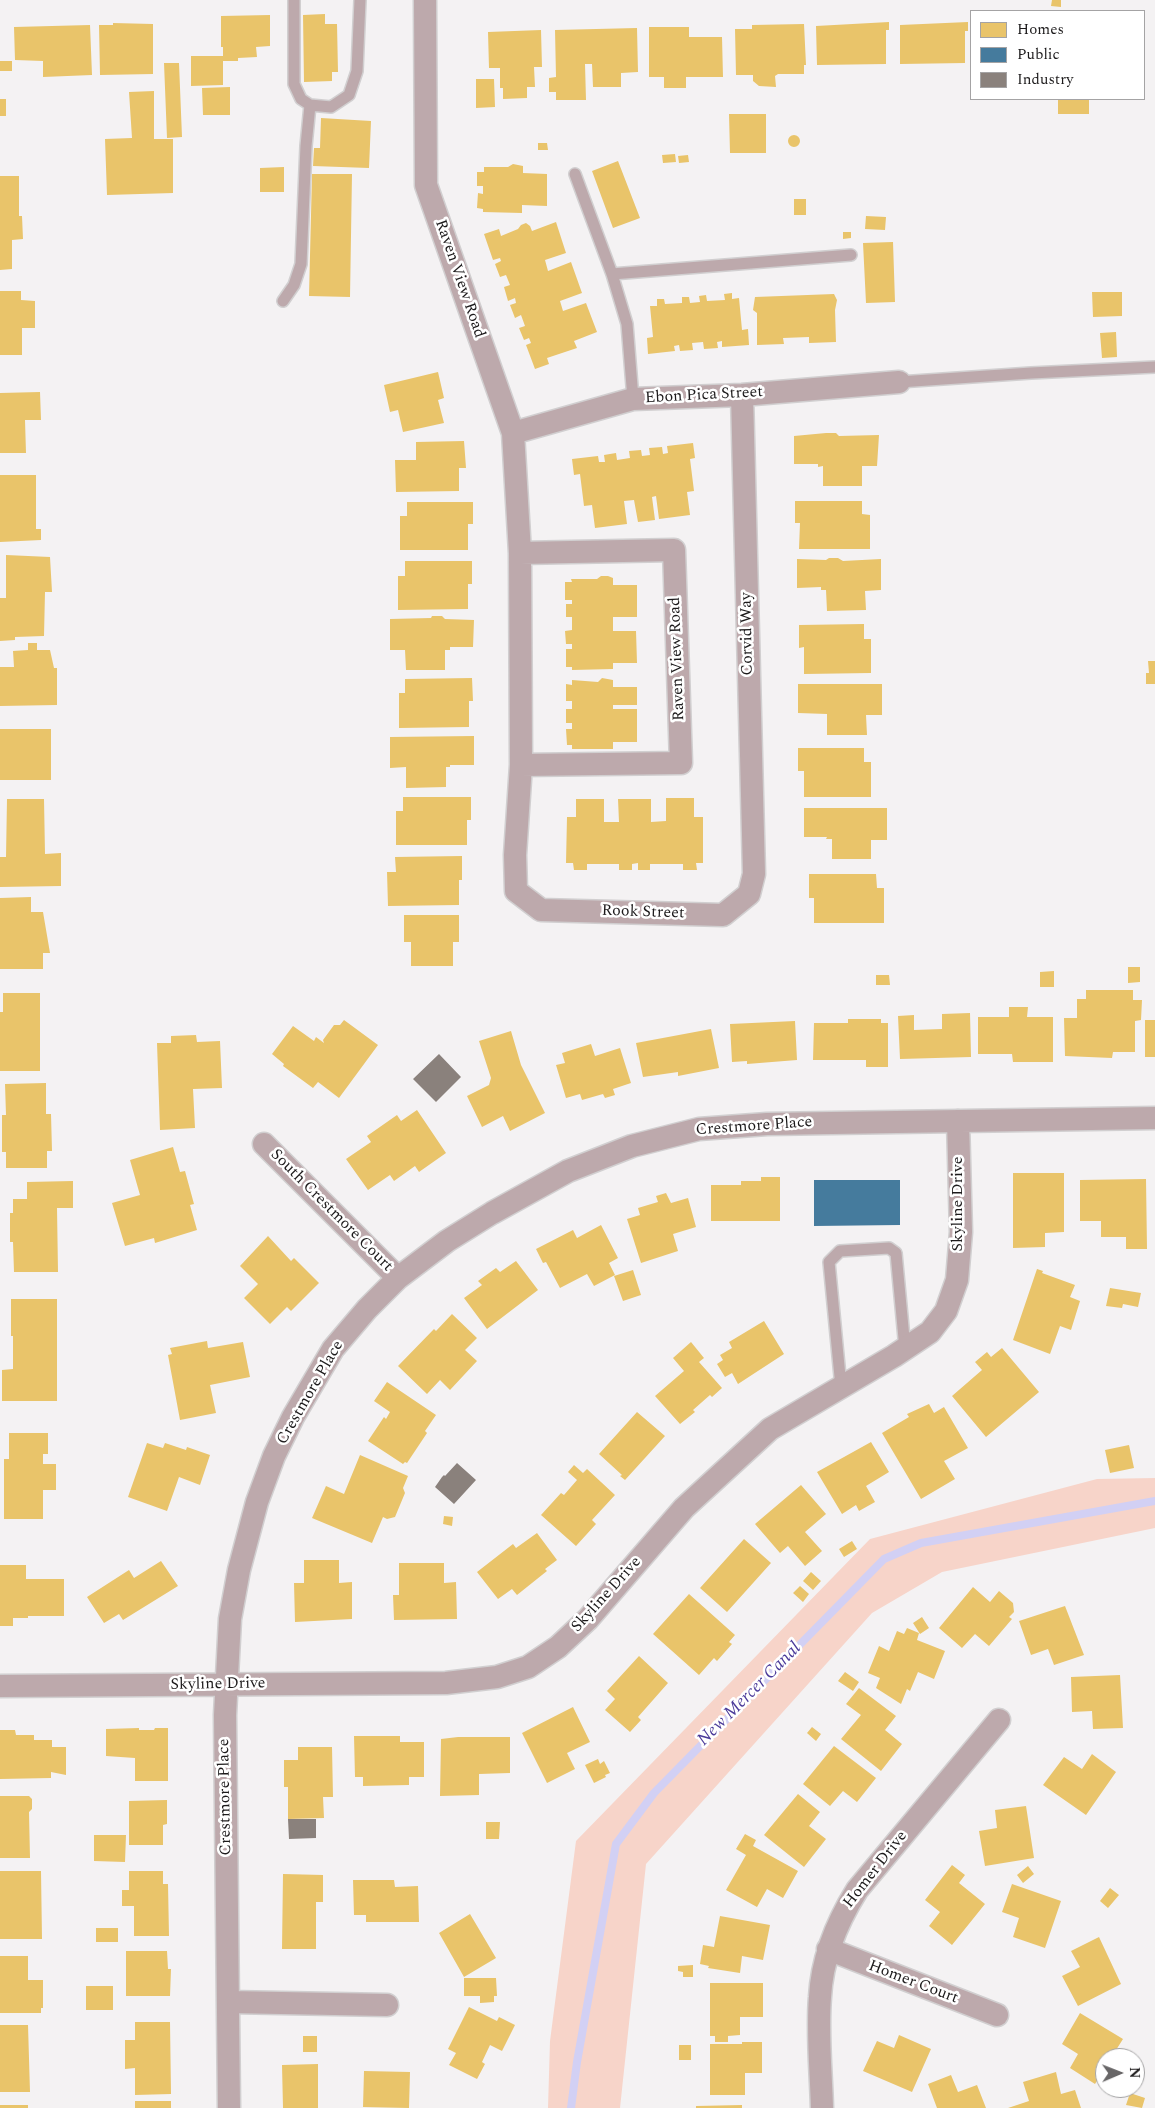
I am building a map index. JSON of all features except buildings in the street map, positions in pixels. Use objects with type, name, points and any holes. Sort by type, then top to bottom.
[{"type":"street","name":"Raven View Road","points":[[425,0],[426,185],[513,433],[520,553],[521,765],[515,855],[516,891]]},
{"type":"street","name":"Ebon Pica Street","points":[[513,433],[633,400],[742,395],[899,382]]},
{"type":"street","name":"Corvid Way","points":[[742,395],[754,874]]},
{"type":"street","name":"Raven View Road","points":[[520,553],[674,550],[681,763],[521,765]]},
{"type":"street","name":"Rook Street","points":[[516,891],[541,910],[723,915],[749,894],[754,874]]},
{"type":"street","name":"Crestmore Place","points":[[229,2108],[225,1685],[230,1619],[239,1570],[258,1502],[274,1456],[293,1417],[333,1349],[367,1309],[398,1278],[446,1241],[492,1213],[568,1172],[632,1146],[699,1129],[767,1124],[1155,1118]]},
{"type":"street","name":"Skyline Drive","points":[[0,1686],[446,1683],[492,1679],[528,1667],[558,1647],[588,1619],[684,1508],[770,1429],[905,1349],[930,1332],[946,1310],[957,1280],[962,1232],[958,1121]]},
{"type":"street","name":"South Crestmore Court","points":[[264,1144],[398,1278]]},
{"type":"street","name":"Homer Drive","points":[[822,2108],[820,1996],[828,1949],[843,1912],[857,1890],[999,1720]]},
{"type":"street","name":"Homer Court","points":[[828,1949],[997,2015]]},
{"type":"street","points":[[229,2002],[387,2005]]},
{"type":"lane","points":[[294,0],[294,84],[301,99],[310,105],[331,107],[349,95],[357,71],[360,0]]},
{"type":"lane","points":[[283,301],[294,286],[301,264],[306,146],[310,105]]},
{"type":"lane","points":[[575,174],[612,274],[627,324],[633,400]]},
{"type":"lane","points":[[612,274],[851,255]]},
{"type":"lane","points":[[899,382],[1155,367]]},
{"type":"lane","points":[[841,1387],[829,1262],[840,1251],[889,1248],[896,1253],[905,1349]]},
{"type":"shaded area","points":[[1155,1478],[1155,1528],[942,1572],[872,1613],[646,1864],[620,2108],[548,2108],[550,2041],[576,1841],[870,1539],[1097,1479]]},
{"type":"waterway","name":"New Mercer Canal","points":[[571,2108],[577,2062],[616,1844],[654,1793],[884,1559],[921,1543],[1155,1501]]}]
